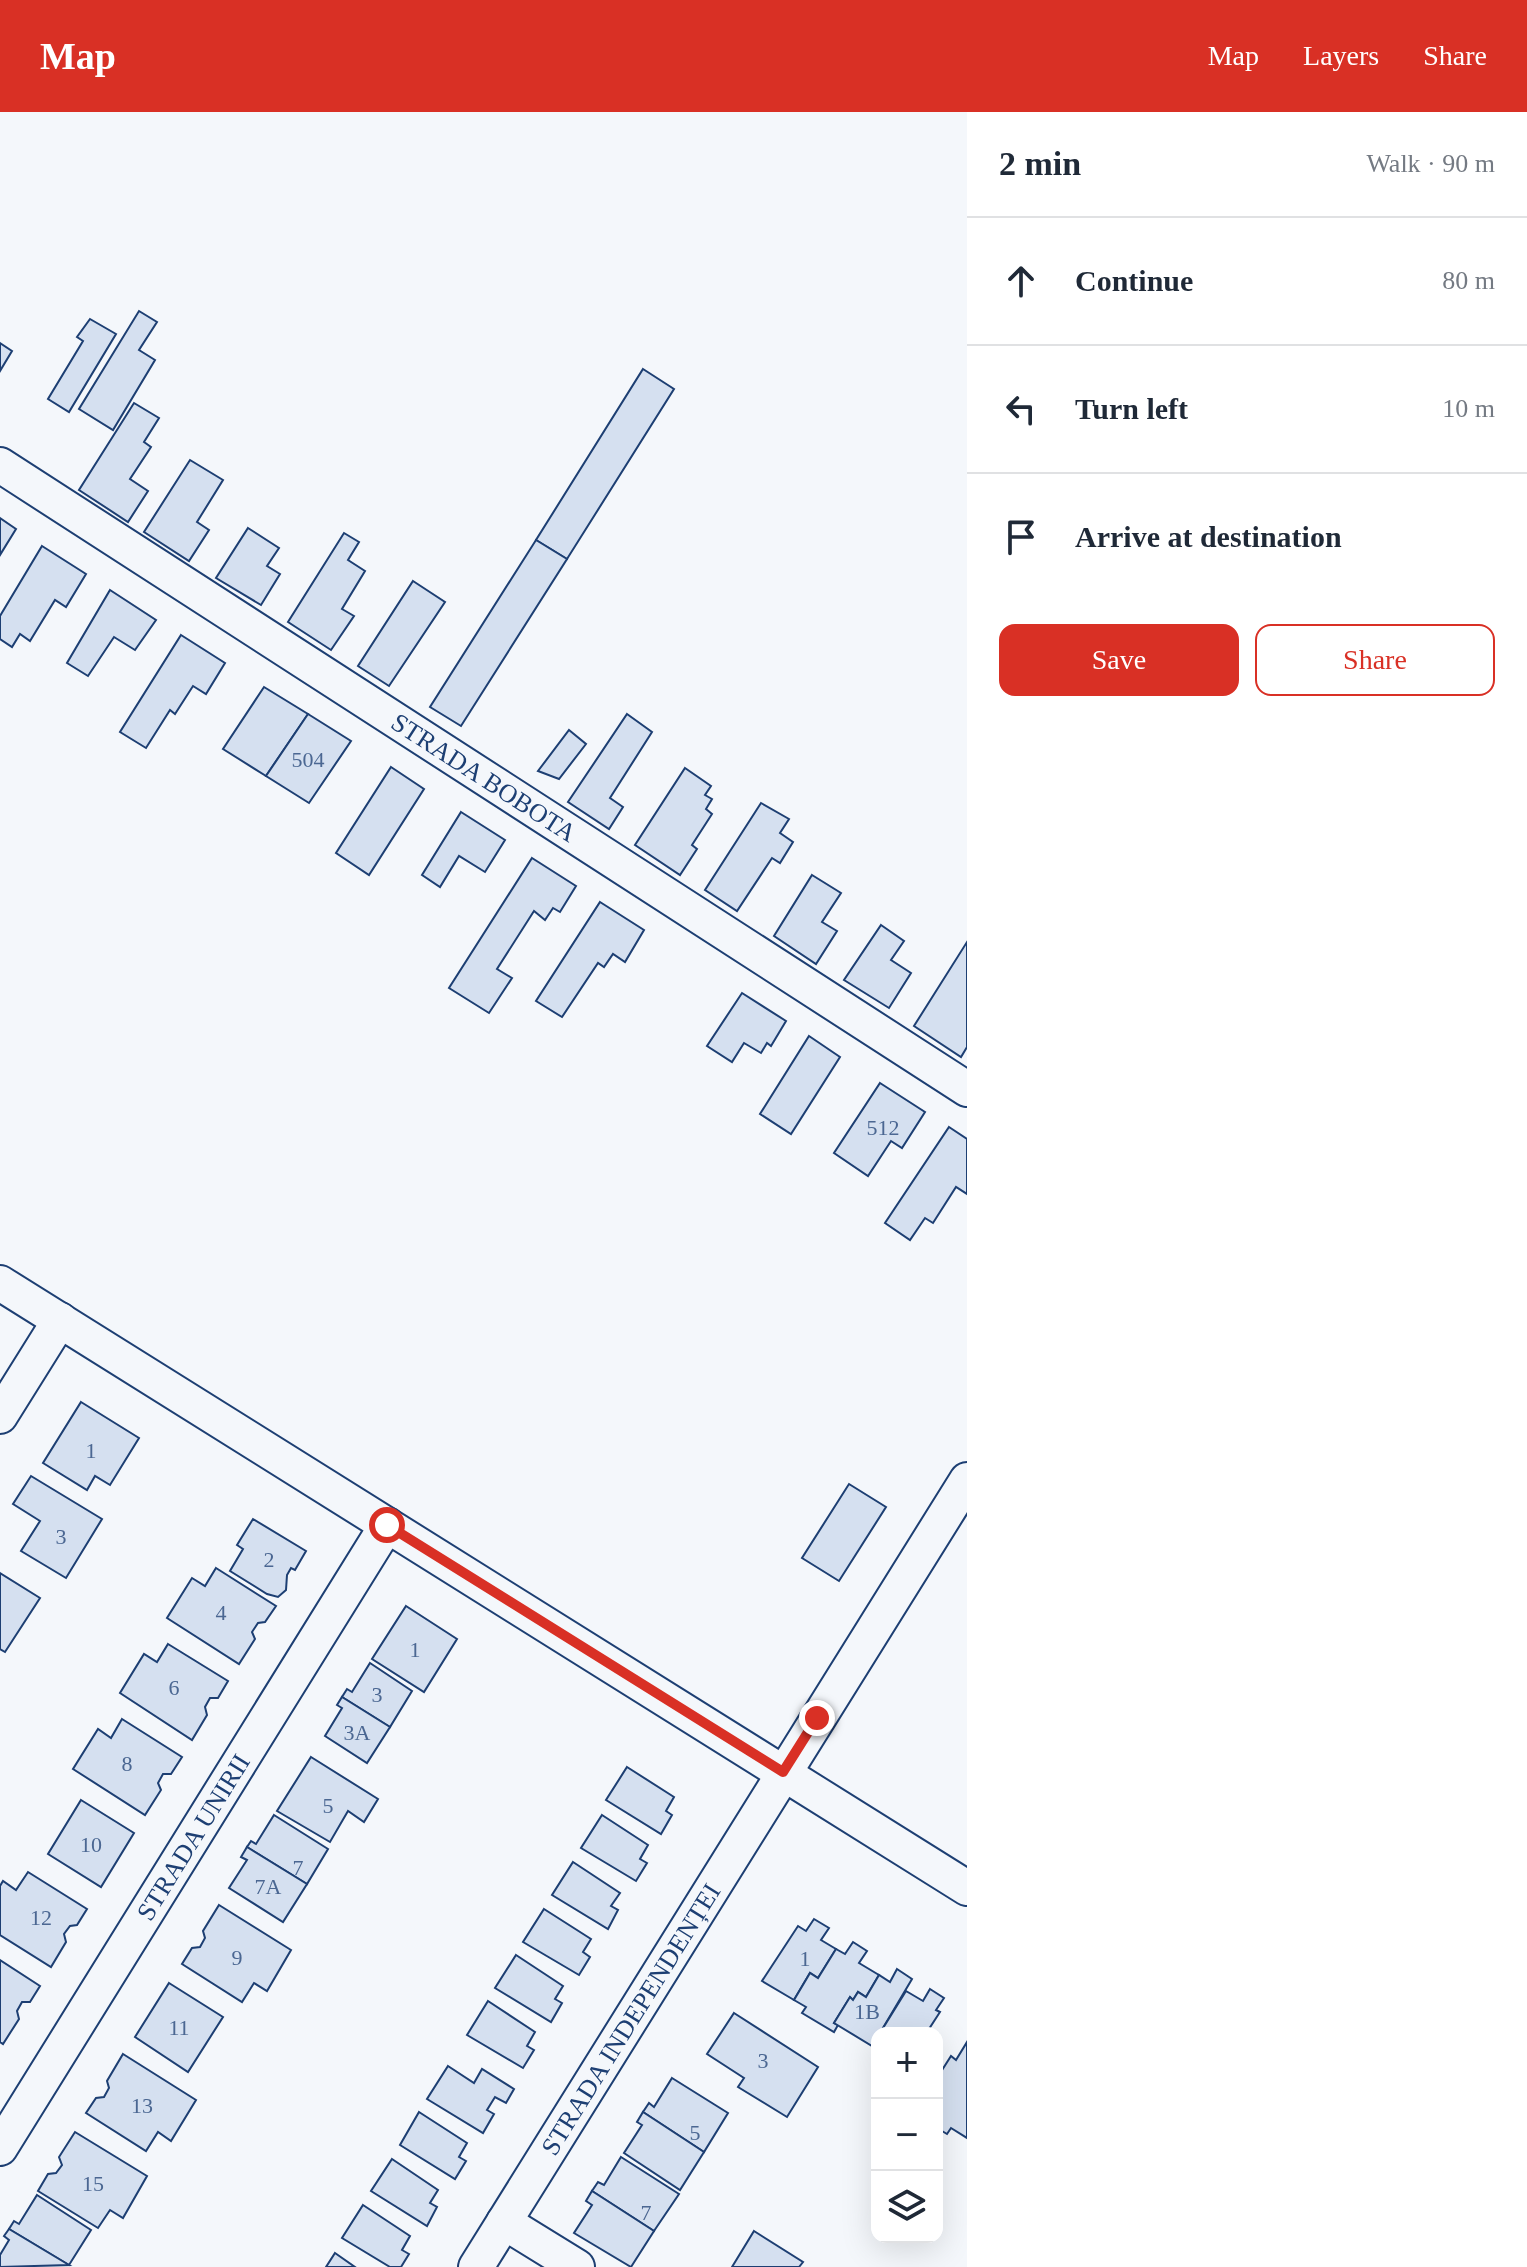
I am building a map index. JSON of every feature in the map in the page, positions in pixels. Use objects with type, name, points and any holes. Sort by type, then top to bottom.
[{"type":"street","name":"STRADA BOBOTA","points":[[0,465],[967,1089]]},
{"type":"street","points":[[0,1283],[967,1888]]},
{"type":"street","points":[[0,1416],[60,1320]]},
{"type":"street","name":"STRADA INDEPENDENȚEI","points":[[476,2267],[967,1480]]},
{"type":"street","name":"STRADA UNIRII","points":[[0,2148],[387,1525]]},
{"type":"street","points":[[504,2222],[577,2267]]},
{"type":"building","points":[[139,311],[157,322],[139,350],[155,360],[113,430],[79,409]]},
{"type":"building","points":[[90,319],[116,334],[69,412],[48,399],[83,341],[77,337]]},
{"type":"building","points":[[0,343],[12,351],[0,371]]},
{"type":"building","points":[[643,369],[674,389],[567,559],[536,540]]},
{"type":"building","points":[[134,403],[159,418],[144,442],[151,447],[130,479],[148,491],[128,522],[79,490]]},
{"type":"building","points":[[190,460],[223,480],[197,522],[209,530],[189,561],[144,532]]},
{"type":"building","points":[[0,518],[16,529],[0,555]]},
{"type":"building","points":[[248,528],[279,548],[267,566],[280,574],[261,605],[216,578]]},
{"type":"building","points":[[344,533],[359,542],[348,560],[365,571],[342,609],[354,616],[331,650],[288,622]]},
{"type":"building","points":[[536,540],[567,559],[461,726],[430,707]]},
{"type":"building","points":[[42,546],[86,574],[66,607],[55,600],[30,641],[20,634],[12,647],[0,639],[0,616]]},
{"type":"building","points":[[413,581],[445,602],[389,686],[358,666]]},
{"type":"building","points":[[110,590],[156,620],[135,650],[114,637],[88,676],[67,663]]},
{"type":"building","points":[[181,635],[225,663],[206,694],[193,686],[175,714],[170,710],[146,748],[120,732]]},
{"type":"building","points":[[264,687],[308,714],[266,776],[223,749]]},
{"type":"building","points":[[308,714],[351,741],[309,803],[266,776]]},
{"type":"building","points":[[627,714],[652,732],[610,798],[623,807],[609,829],[568,802]]},
{"type":"building","points":[[569,730],[586,744],[559,779],[538,771]]},
{"type":"building","points":[[391,767],[424,789],[369,875],[336,853]]},
{"type":"building","points":[[685,768],[711,786],[705,795],[712,799],[706,809],[712,814],[692,845],[697,849],[680,875],[635,845]]},
{"type":"building","points":[[761,803],[789,819],[780,833],[793,842],[780,863],[772,858],[737,911],[705,890]]},
{"type":"building","points":[[461,812],[505,840],[485,872],[459,856],[440,887],[422,875]]},
{"type":"building","points":[[532,858],[576,886],[560,912],[553,908],[545,920],[534,911],[497,969],[512,978],[489,1013],[449,988]]},
{"type":"building","points":[[812,875],[841,893],[822,922],[837,931],[816,964],[774,936]]},
{"type":"building","points":[[600,902],[644,930],[625,962],[613,954],[604,967],[598,963],[562,1017],[536,1001]]},
{"type":"building","points":[[881,925],[904,941],[891,960],[911,973],[889,1008],[844,980]]},
{"type":"building","points":[[967,942],[967,1047],[961,1057],[914,1026]]},
{"type":"building","points":[[742,993],[786,1021],[771,1046],[767,1043],[761,1053],[744,1043],[732,1062],[707,1046]]},
{"type":"building","points":[[809,1036],[840,1057],[791,1134],[760,1114]]},
{"type":"building","points":[[880,1083],[925,1112],[902,1148],[891,1141],[868,1176],[834,1153]]},
{"type":"building","points":[[949,1127],[967,1139],[967,1194],[956,1187],[933,1223],[925,1218],[910,1240],[885,1223]]},
{"type":"building","points":[[81,1402],[139,1438],[110,1485],[95,1476],[87,1490],[43,1463]]},
{"type":"building","points":[[31,1476],[102,1519],[66,1578],[21,1551],[40,1521],[13,1504]]},
{"type":"building","points":[[849,1484],[886,1507],[839,1581],[802,1558]]},
{"type":"building","points":[[253,1519],[306,1551],[295,1570],[291,1568],[286,1590],[278,1597],[267,1594],[230,1571],[243,1549],[237,1545]]},
{"type":"building","points":[[216,1568],[276,1606],[265,1622],[258,1623],[252,1632],[255,1639],[239,1664],[167,1618],[192,1578],[205,1586]]},
{"type":"building","points":[[0,1573],[40,1598],[5,1652],[0,1649]]},
{"type":"building","points":[[406,1606],[457,1639],[424,1692],[372,1659]]},
{"type":"building","points":[[168,1644],[228,1681],[218,1698],[210,1698],[205,1707],[207,1715],[192,1740],[120,1693],[144,1654],[157,1662]]},
{"type":"building","points":[[370,1663],[412,1691],[390,1727],[342,1697],[347,1689],[352,1692]]},
{"type":"building","points":[[342,1697],[390,1727],[367,1763],[325,1736],[342,1708],[337,1705]]},
{"type":"building","points":[[122,1719],[182,1757],[171,1774],[163,1774],[158,1783],[161,1790],[145,1815],[73,1769],[98,1729],[111,1738]]},
{"type":"building","points":[[311,1757],[378,1799],[364,1822],[348,1811],[330,1842],[277,1811]]},
{"type":"building","points":[[627,1767],[674,1797],[666,1811],[672,1815],[661,1834],[606,1800]]},
{"type":"building","points":[[81,1800],[134,1833],[101,1887],[48,1854]]},
{"type":"building","points":[[274,1815],[328,1849],[307,1884],[247,1847],[251,1841],[256,1844]]},
{"type":"building","points":[[602,1815],[648,1845],[640,1859],[647,1863],[636,1881],[581,1848]]},
{"type":"building","points":[[247,1847],[307,1884],[283,1922],[229,1888],[247,1860],[241,1857]]},
{"type":"building","points":[[573,1862],[620,1893],[611,1906],[618,1910],[608,1929],[552,1895]]},
{"type":"building","points":[[28,1872],[87,1909],[77,1925],[70,1926],[64,1934],[66,1942],[51,1967],[0,1935],[0,1886],[3,1881],[16,1890]]},
{"type":"building","points":[[219,1905],[291,1950],[267,1991],[254,1983],[242,2002],[182,1964],[192,1948],[200,1947],[205,1938],[203,1931]]},
{"type":"building","points":[[544,1909],[591,1939],[583,1952],[590,1957],[579,1975],[523,1942]]},
{"type":"building","points":[[814,1919],[829,1928],[821,1940],[836,1949],[818,1978],[810,1973],[794,2000],[762,1981],[798,1926],[806,1931]]},
{"type":"building","points":[[853,1942],[867,1951],[859,1963],[879,1975],[866,1997],[858,1992],[853,2000],[850,1997],[834,2023],[838,2025],[834,2032],[802,2013],[806,2007],[794,2000],[810,1973],[818,1978],[836,1949],[845,1954]]},
{"type":"building","points":[[516,1955],[563,1986],[555,1999],[562,2003],[551,2022],[495,1988]]},
{"type":"building","points":[[0,1960],[40,1986],[30,2002],[22,2002],[17,2011],[19,2019],[3,2044],[0,2042]]},
{"type":"building","points":[[897,1969],[912,1979],[884,2027],[871,2027],[871,2045],[834,2023],[850,1997],[853,2000],[858,1992],[866,1997],[879,1975],[890,1982]]},
{"type":"building","points":[[169,1983],[223,2017],[188,2072],[135,2037]]},
{"type":"building","points":[[930,1989],[944,1998],[930,2027],[884,2027],[906,1991],[923,2001]]},
{"type":"building","points":[[488,2001],[535,2032],[527,2046],[534,2050],[523,2068],[467,2035]]},
{"type":"building","points":[[734,2013],[818,2067],[787,2117],[738,2087],[744,2078],[707,2054]]},
{"type":"building","points":[[967,2042],[967,2138],[951,2128],[947,2134],[943,2132],[943,2069],[951,2056],[956,2060]]},
{"type":"building","points":[[123,2054],[196,2100],[171,2141],[158,2132],[146,2151],[86,2113],[96,2098],[104,2097],[109,2088],[107,2081]]},
{"type":"building","points":[[448,2066],[474,2083],[482,2069],[514,2089],[506,2103],[495,2097],[487,2110],[494,2114],[483,2133],[427,2099]]},
{"type":"building","points":[[672,2078],[728,2113],[704,2152],[643,2112],[649,2103],[654,2107]]},
{"type":"building","points":[[419,2112],[467,2143],[459,2157],[466,2161],[455,2179],[400,2145]]},
{"type":"building","points":[[643,2112],[704,2152],[680,2190],[624,2153],[642,2125],[637,2122]]},
{"type":"building","points":[[75,2132],[147,2176],[123,2218],[110,2210],[98,2228],[38,2191],[48,2174],[56,2173],[62,2165],[59,2157]]},
{"type":"building","points":[[621,2157],[679,2194],[654,2231],[592,2191],[598,2182],[604,2185]]},
{"type":"building","points":[[392,2159],[438,2190],[430,2203],[437,2207],[427,2226],[371,2191]]},
{"type":"building","points":[[592,2191],[654,2231],[631,2267],[574,2233],[592,2205],[586,2201]]},
{"type":"building","points":[[37,2195],[91,2230],[69,2265],[9,2229],[14,2221],[19,2224]]},
{"type":"building","points":[[363,2205],[410,2236],[402,2250],[409,2254],[401,2267],[390,2267],[342,2238]]},
{"type":"building","points":[[9,2229],[69,2265],[0,2267],[0,2255],[9,2240],[4,2236]]},
{"type":"building","points":[[754,2231],[803,2262],[799,2267],[732,2267]]},
{"type":"building","points":[[335,2253],[355,2267],[326,2267]]},
{"type":"route","points":[[387,1525],[783,1772],[817,1718]]}]
